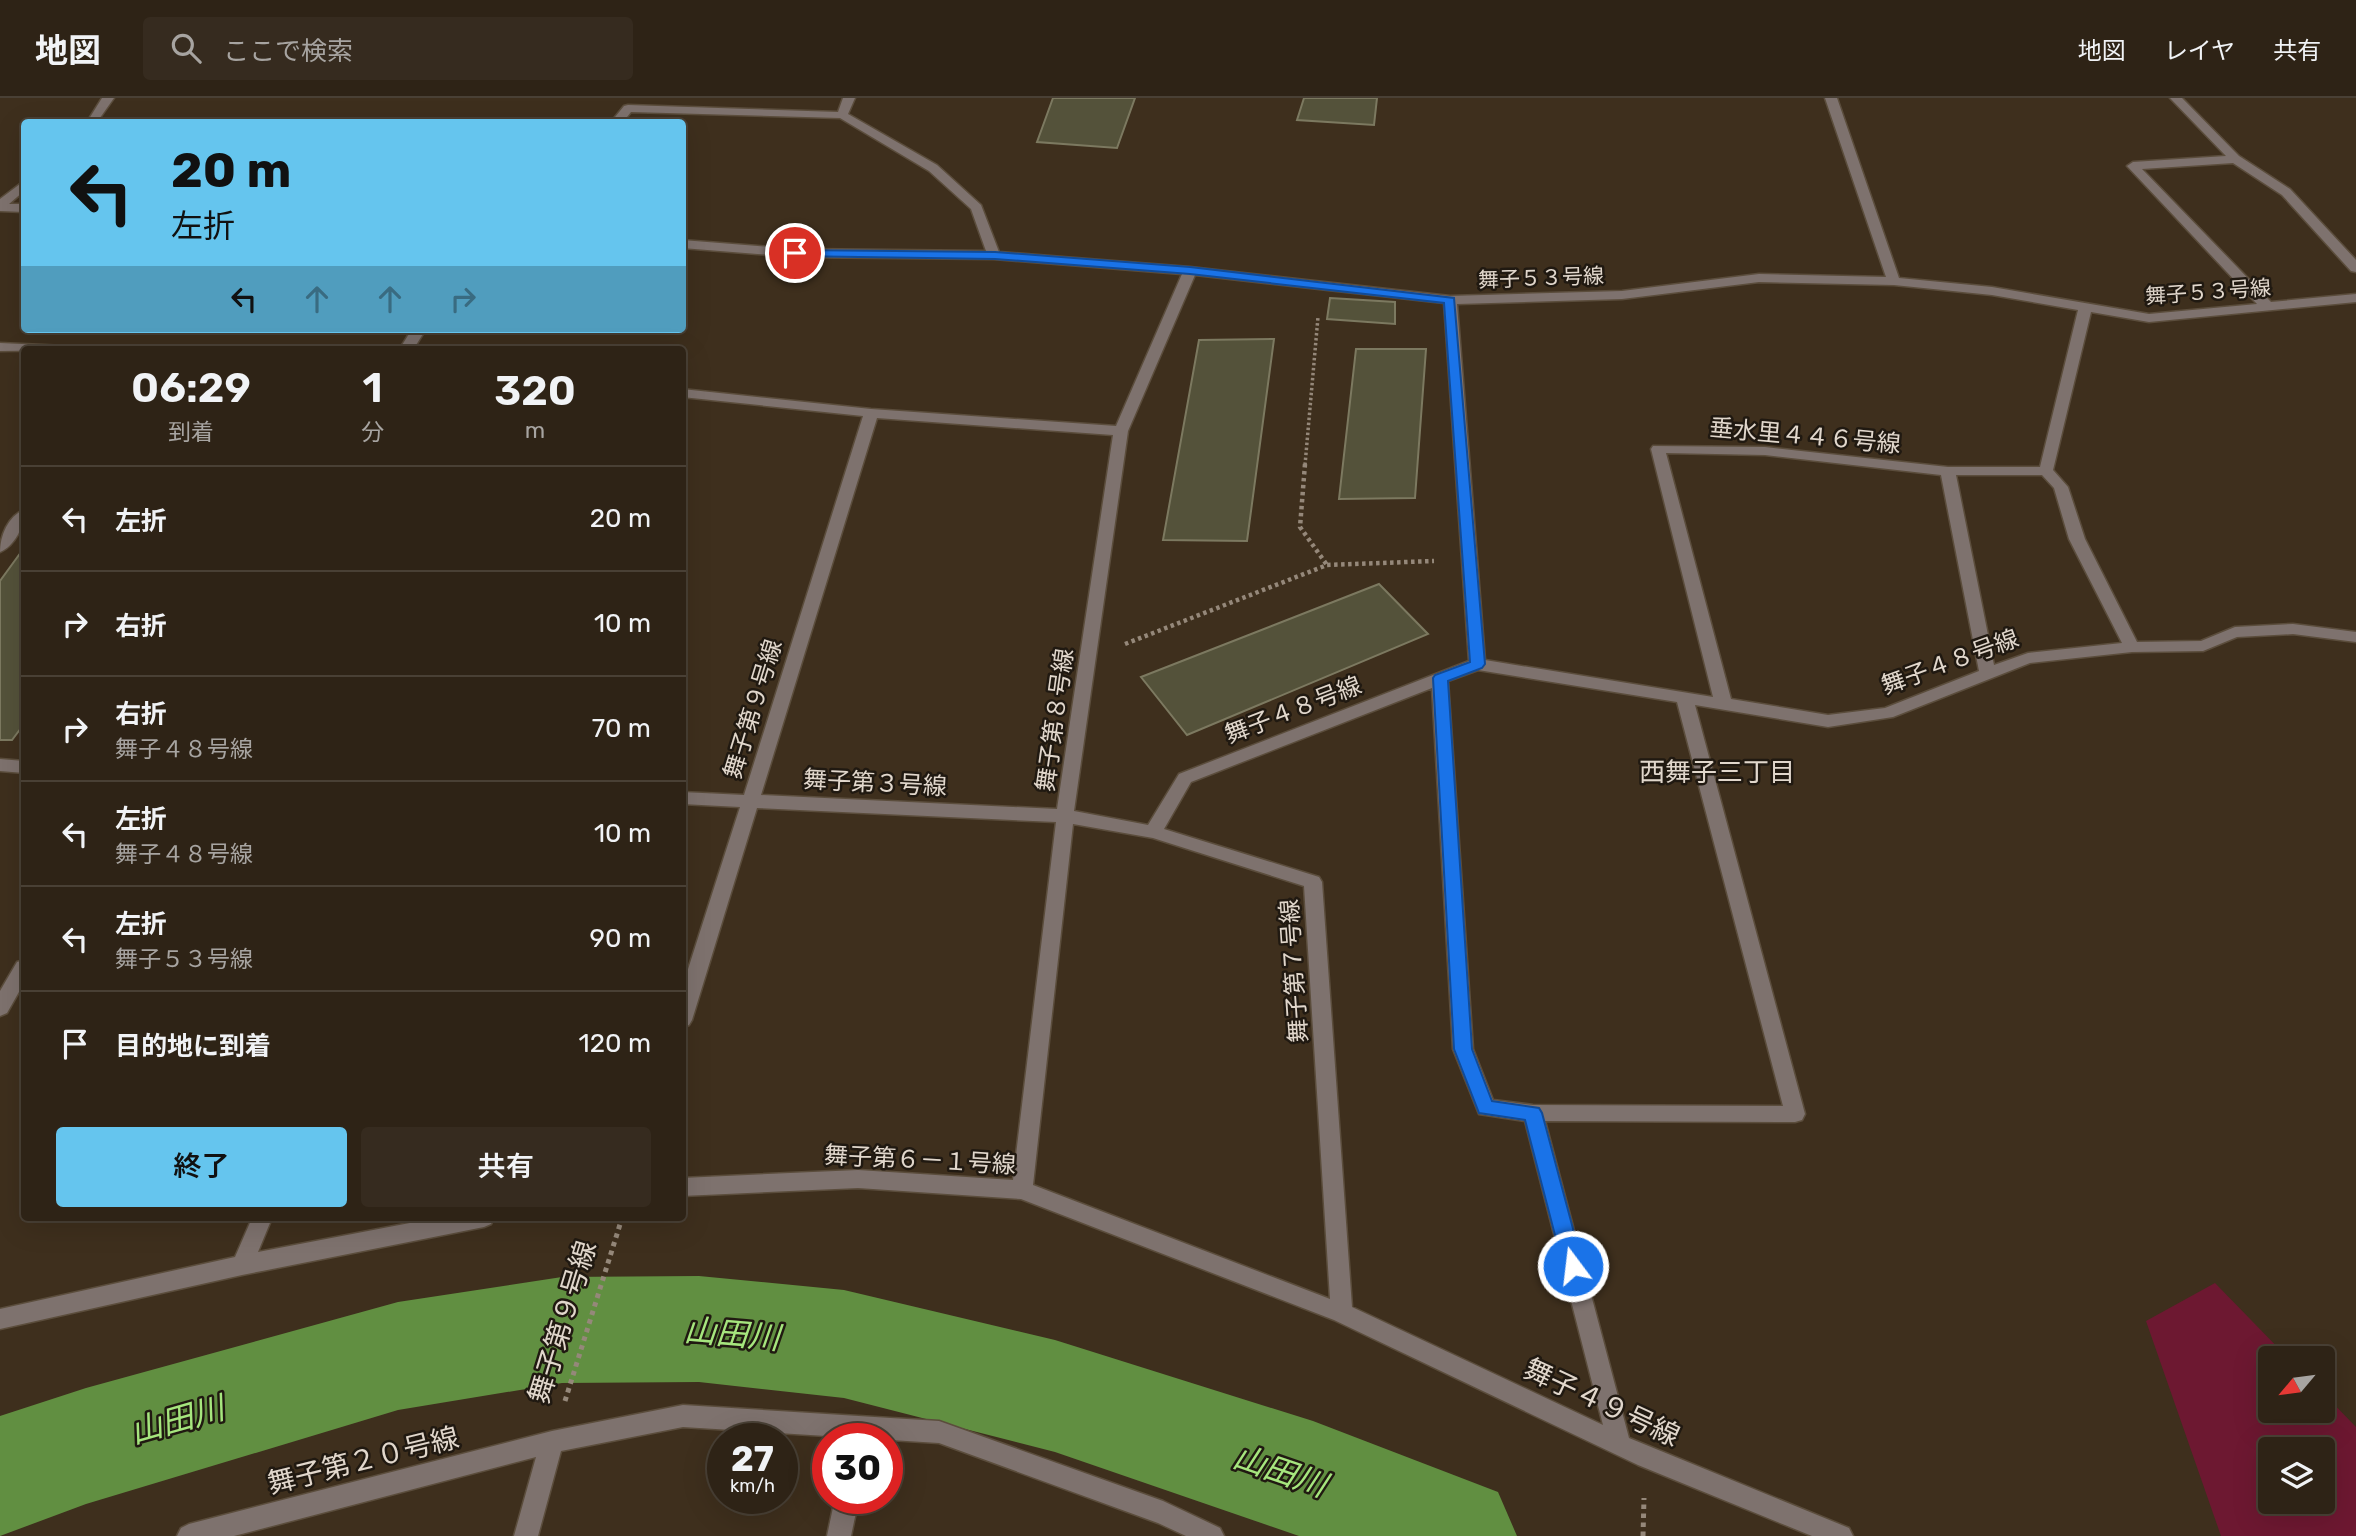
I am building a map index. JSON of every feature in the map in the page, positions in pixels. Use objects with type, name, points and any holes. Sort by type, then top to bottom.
[{"type":"street","points":[[94,119],[108,98]]},
{"type":"street","points":[[842,115],[849,98]]},
{"type":"street","points":[[1831,98],[1894,281]]},
{"type":"street","points":[[2176,98],[2235,159],[2286,192],[2356,268]]},
{"type":"street","points":[[619,119],[628,108],[746,114],[842,115],[933,168],[977,208],[995,256]]},
{"type":"street","points":[[2235,159],[2133,166],[2268,307]]},
{"type":"street","points":[[0,206],[21,188]]},
{"type":"street","points":[[0,206],[21,208]]},
{"type":"street","name":"舞子５３号線","points":[[686,244],[795,253],[995,256],[1190,271],[1450,300],[1622,295],[1759,278],[1894,281],[1992,291],[2148,318],[2356,298]]},
{"type":"street","name":"舞子第８号線","points":[[1022,1190],[1065,816],[1121,431],[1190,271]]},
{"type":"street","points":[[1450,300],[1477,664]]},
{"type":"street","points":[[2085,309],[2046,471],[2061,487],[2077,539],[2132,647]]},
{"type":"street","points":[[0,347],[21,348]]},
{"type":"street","points":[[686,393],[871,413],[1121,431]]},
{"type":"street","name":"舞子第９号線","points":[[686,1007],[871,413]]},
{"type":"street","name":"垂水里４４６号線","points":[[1724,706],[1658,449],[1765,451],[1948,471],[2046,471]]},
{"type":"street","points":[[1948,471],[1988,674]]},
{"type":"street","points":[[0,547],[21,519]]},
{"type":"street","name":"舞子４８号線","points":[[1153,832],[1185,778],[1477,664],[1685,700],[1828,721],[1887,713],[2028,658],[2132,647],[2203,646],[2235,632],[2293,629],[2356,637]]},
{"type":"street","points":[[1440,678],[1463,1049],[1486,1108],[1533,1113],[1795,1114],[1685,700]]},
{"type":"street","points":[[0,765],[21,767]]},
{"type":"street","name":"舞子第３号線","points":[[686,798],[1065,816]]},
{"type":"street","name":"舞子第７号線","points":[[1065,816],[1153,832],[1313,881],[1342,1313]]},
{"type":"street","points":[[0,1008],[21,972]]},
{"type":"street","points":[[1533,1113],[1620,1445]]},
{"type":"street","name":"舞子第６－１号線","points":[[686,1187],[858,1179],[1022,1190],[1342,1313]]},
{"type":"street","points":[[242,1265],[261,1221]]},
{"type":"street","points":[[0,1319],[242,1265],[469,1221]]},
{"type":"street","name":"舞子４９号線","points":[[1342,1313],[1620,1445],[1841,1536]]},
{"type":"street","name":"舞子第２０号線","points":[[189,1536],[552,1442],[683,1416],[812,1428]]},
{"type":"street","name":"舞子第２０号線","points":[[903,1432],[939,1432],[1163,1513],[1212,1536]]},
{"type":"street","points":[[526,1536],[552,1442]]},
{"type":"street","points":[[839,1536],[844,1514]]},
{"type":"path","points":[[1321,286],[1300,527],[1327,565]]},
{"type":"path","points":[[1088,658],[1327,565],[1469,560]]},
{"type":"path","name":"舞子第９号線","points":[[552,1442],[621,1221]]},
{"type":"shaded area","points":[[2215,1283],[2276,1346],[2258,1346],[2258,1423],[2335,1423],[2335,1405],[2356,1427],[2356,1536],[2221,1536],[2146,1321]]},
{"type":"shaded area","points":[[1313,1481],[1497,1536],[1430,1536]]},
{"type":"building","points":[[1053,98],[1135,98],[1117,148],[1037,142]]},
{"type":"building","points":[[1304,98],[1377,98],[1374,125],[1297,120]]},
{"type":"building","points":[[1330,298],[1395,302],[1395,324],[1327,319]]},
{"type":"building","points":[[1274,339],[1247,541],[1163,540],[1199,340]]},
{"type":"building","points":[[1356,349],[1426,349],[1415,498],[1339,499]]},
{"type":"building","points":[[21,552],[21,728],[12,740],[0,740],[0,581]]},
{"type":"building","points":[[1379,584],[1428,634],[1187,735],[1141,677]]},
{"type":"waterway","name":"山田川","points":[[0,1476],[86,1446],[398,1356],[562,1330],[699,1329],[844,1344],[1055,1396],[1313,1481],[1454,1536]]},
{"type":"district","name":"西舞子三丁目","points":[[1717,772]]},
{"type":"route","points":[[795,253],[995,256],[1190,271],[1450,300],[1477,664],[1440,678],[1463,1049],[1486,1108],[1533,1113],[1573,1266]]}]
